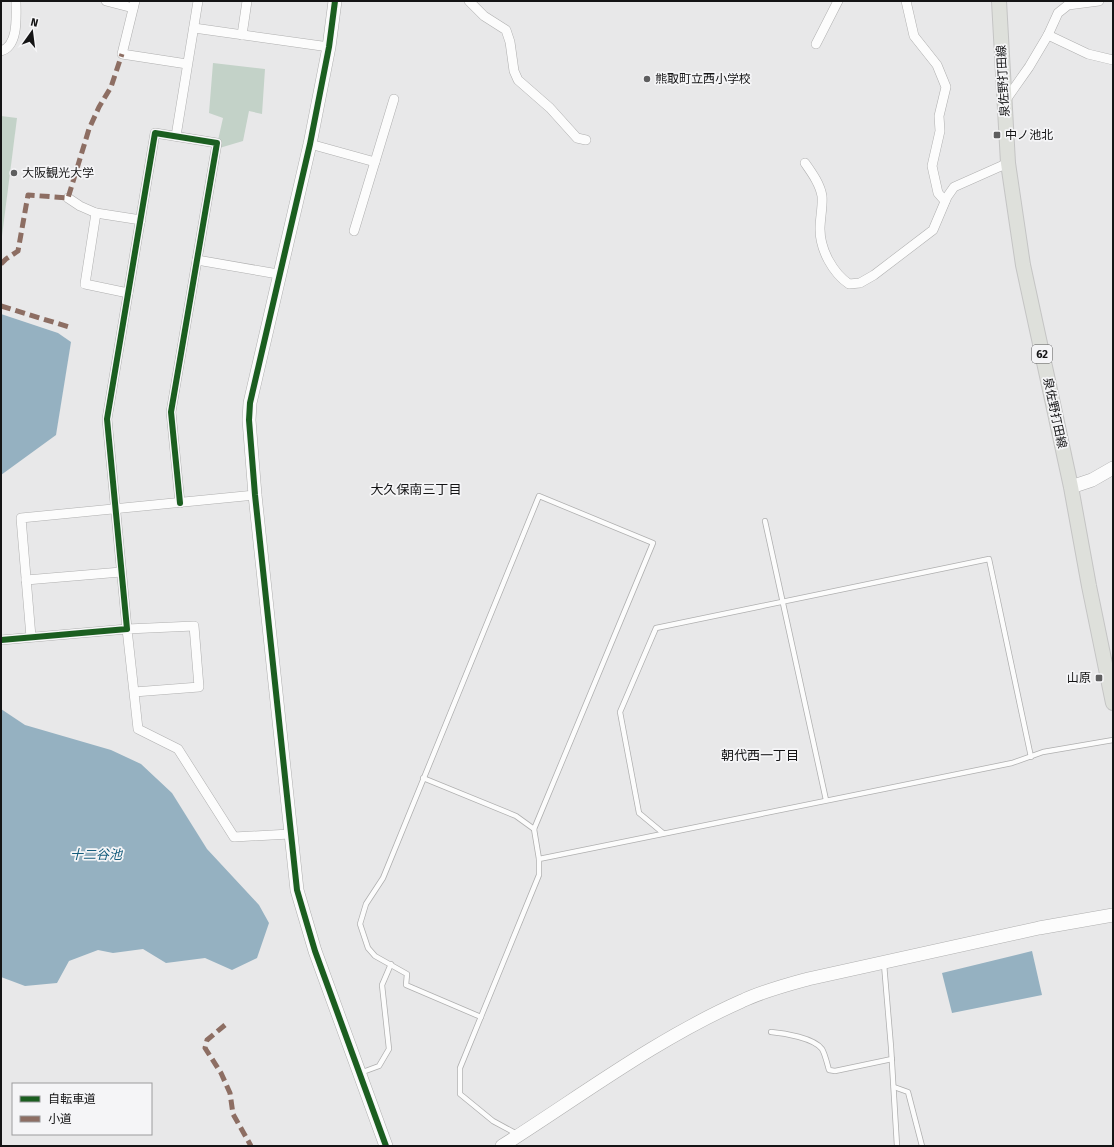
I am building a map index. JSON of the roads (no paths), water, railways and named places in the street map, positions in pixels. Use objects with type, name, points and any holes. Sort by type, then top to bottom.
[{"type":"main road","name":"泉佐野打田線","points":[[1000,1],[1008,163],[1023,265],[1071,487],[1089,586],[1113,703]]},
{"type":"street","points":[[1,51],[4,50],[12,40],[16,29],[16,1]]},
{"type":"street","points":[[106,1],[134,4],[122,54],[187,64]]},
{"type":"street","points":[[176,136],[198,1]]},
{"type":"street","points":[[242,35],[246,1]]},
{"type":"street","points":[[335,1],[329,48],[310,144],[278,274],[250,403],[249,420],[255,494],[297,890],[315,951],[386,1146]]},
{"type":"street","points":[[469,1],[484,16],[506,30],[510,42],[514,71],[518,80],[550,108],[577,138],[586,140]]},
{"type":"street","points":[[816,44],[838,1]]},
{"type":"street","points":[[906,1],[914,36],[937,66],[946,87],[939,116],[940,131],[932,166],[938,193],[946,201]]},
{"type":"street","points":[[1004,102],[1029,67],[1048,35],[1058,13],[1068,6],[1099,1]]},
{"type":"street","points":[[194,28],[329,48]]},
{"type":"street","points":[[1048,35],[1088,54],[1113,60]]},
{"type":"street","points":[[354,231],[394,98]]},
{"type":"street","points":[[180,503],[171,412],[217,143],[155,133],[107,419],[121,572],[138,729],[178,749],[234,837],[290,834]]},
{"type":"street","points":[[310,144],[375,162]]},
{"type":"street","points":[[805,163],[816,179],[822,196],[820,231],[826,253],[839,277],[849,284],[860,283],[874,275],[933,230],[954,187],[1008,163]]},
{"type":"street","points":[[68,198],[80,206],[96,213],[141,220]]},
{"type":"street","points":[[96,213],[85,284],[128,293]]},
{"type":"street","points":[[197,260],[278,274]]},
{"type":"street","points":[[1071,487],[1092,480],[1113,468]]},
{"type":"street","points":[[31,638],[21,518],[180,503],[255,494]]},
{"type":"street","points":[[26,580],[121,572]]},
{"type":"street","points":[[1,640],[127,629],[194,626],[199,687],[134,692]]},
{"type":"street","points":[[510,1142],[670,1037],[721,1010],[772,989],[884,962],[1039,928],[1113,915]]},
{"type":"lane","points":[[481,1017],[406,985],[407,974],[375,956],[368,948],[360,924],[366,904],[383,878],[539,496],[653,543],[534,829],[539,859],[539,875],[481,1017],[460,1068],[460,1094],[493,1121],[510,1142]]},
{"type":"lane","points":[[764,521],[826,800]]},
{"type":"lane","points":[[663,833],[639,812],[620,712],[656,628],[783,601],[989,559],[1031,756]]},
{"type":"lane","points":[[539,859],[1012,763],[1043,752],[1113,740]]},
{"type":"lane","points":[[423,778],[516,816],[534,829]]},
{"type":"lane","points":[[884,962],[897,1146]]},
{"type":"lane","points":[[359,1073],[379,1066],[388,1048],[382,985],[391,964]]},
{"type":"lane","points":[[771,1032],[781,1033],[815,1042],[822,1049],[829,1070],[892,1059]]},
{"type":"lane","points":[[894,1087],[908,1092],[922,1146]]},
{"type":"water","points":[[1,314],[58,333],[71,342],[56,435],[1,475]]},
{"type":"water","name":"十二谷池","points":[[1,709],[25,725],[111,750],[141,764],[172,793],[207,849],[259,905],[269,923],[257,958],[232,970],[205,958],[166,963],[143,949],[113,953],[98,950],[69,961],[57,983],[25,986],[1,977]]},
{"type":"water","points":[[1032,951],[1042,995],[952,1013],[942,973]]},
{"type":"place","name":"熊取町立西小学校","points":[[647,79]]},
{"type":"place","name":"中ノ池北","points":[[997,135]]},
{"type":"place","name":"大阪観光大学","points":[[14,173]]},
{"type":"place","name":"山原","points":[[1099,678]]},
{"type":"district","name":"大久保南三丁目","points":[[416,489]]},
{"type":"district","name":"朝代西一丁目","points":[[760,755]]}]
